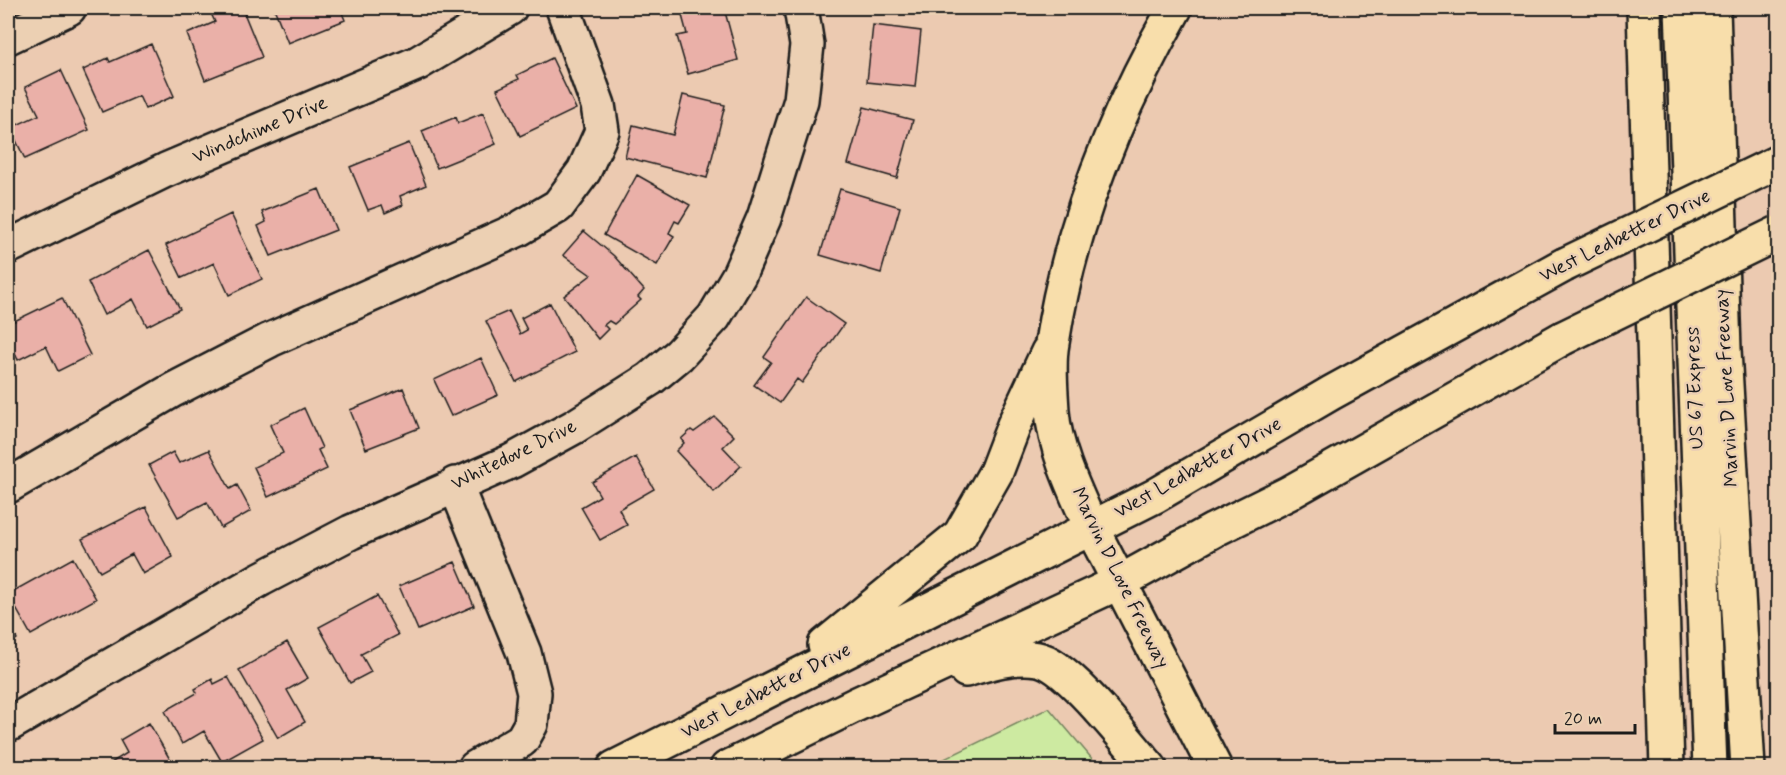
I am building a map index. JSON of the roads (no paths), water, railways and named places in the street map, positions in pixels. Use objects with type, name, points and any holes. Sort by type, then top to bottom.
[{"type":"main road","name":"Marvin D Love Freeway","points":[[1174,8],[1141,67],[1109,144],[1071,254],[1051,345],[1052,412],[1074,488],[1091,527],[1215,768]]},
{"type":"main road","points":[[1644,8],[1667,768]]},
{"type":"main road","name":"US 67 Express","points":[[1682,8],[1710,768]]},
{"type":"main road","name":"Marvin D Love Freeway","points":[[1713,8],[1724,350],[1748,768]]},
{"type":"main road","name":"West Ledbetter Drive","points":[[614,768],[1200,472],[1330,393],[1564,265],[1779,162]]},
{"type":"main road","points":[[727,768],[855,705],[1120,582],[1214,530],[1288,493],[1563,338],[1779,233]]},
{"type":"main road","points":[[769,690],[960,535],[996,472],[1014,425],[1051,345]]},
{"type":"main road","points":[[855,705],[1008,659],[1040,659],[1062,671],[1150,768]]},
{"type":"street","points":[[8,37],[69,8]]},
{"type":"street","name":"Windchime Drive","points":[[8,247],[166,170],[418,63],[510,8]]},
{"type":"street","points":[[8,486],[173,390],[270,340],[517,230],[558,206],[585,171],[602,131],[598,105],[563,8]]},
{"type":"street","name":"Whitedove Drive","points":[[8,725],[261,579],[351,532],[455,484],[512,461],[574,427],[650,379],[679,355],[714,317],[739,275],[764,218],[801,100],[807,45],[801,8]]},
{"type":"street","points":[[455,484],[524,653],[534,693],[531,724],[522,740],[476,768]]}]
